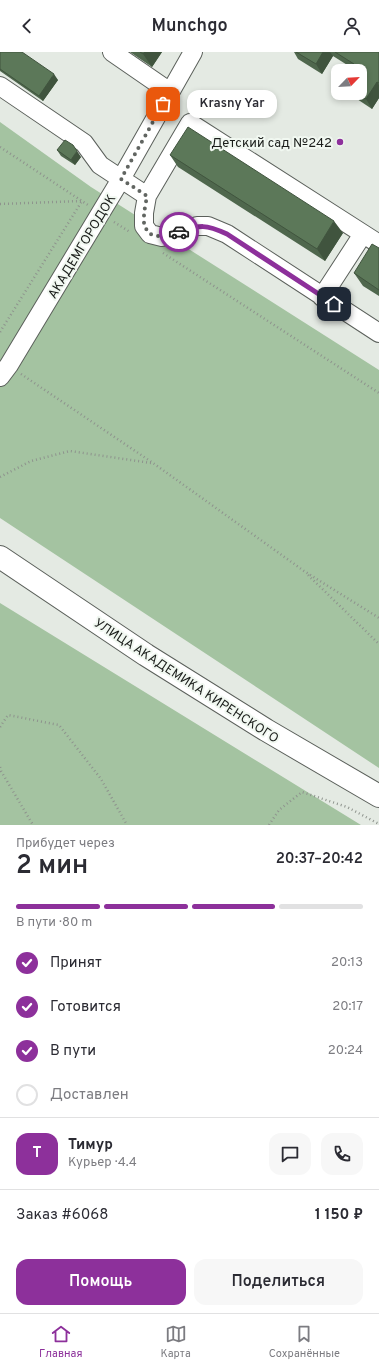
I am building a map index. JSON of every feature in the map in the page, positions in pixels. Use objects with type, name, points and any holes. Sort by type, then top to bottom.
[{"type":"main road","name":"УЛИЦА АКАДЕМИКА КИРЕНСКОГО","points":[[0,557],[152,659],[266,730],[379,796]]},
{"type":"street","points":[[112,52],[170,92]]},
{"type":"street","name":"АКАДЕМГОРОДОК","points":[[4,371],[101,213],[193,52]]},
{"type":"street","points":[[0,86],[84,144],[100,165],[147,196]]},
{"type":"street","points":[[379,244],[190,123],[147,196],[144,213],[144,226],[150,234],[162,237],[197,226],[208,226],[227,234],[379,333]]},
{"type":"street","points":[[322,296],[364,234]]},
{"type":"path","points":[[0,147],[134,234]]},
{"type":"path","points":[[0,204],[82,201]]},
{"type":"path","points":[[0,332],[82,201]]},
{"type":"path","points":[[160,252],[379,393]]},
{"type":"path","points":[[4,371],[153,463],[304,571],[379,618]]},
{"type":"path","points":[[0,477],[31,461],[70,451],[153,463]]},
{"type":"path","points":[[304,571],[379,644]]},
{"type":"path","points":[[0,727],[8,715],[59,725],[101,779],[127,825]]},
{"type":"path","points":[[0,767],[33,825]]},
{"type":"path","points":[[269,825],[279,810],[302,792],[347,807],[379,824]]},
{"type":"green space","points":[[0,122],[91,187],[379,370],[379,768],[0,518]]},
{"type":"green space","points":[[0,603],[361,825],[0,825]]},
{"type":"building","points":[[0,52],[22,52],[54,74],[39,96],[0,69]]},
{"type":"building","points":[[296,52],[323,52],[316,64]]},
{"type":"building","points":[[335,52],[379,52],[379,83],[377,82],[367,97],[367,64],[354,64]]},
{"type":"building","points":[[188,127],[334,221],[317,249],[170,155]]},
{"type":"building","points":[[65,140],[73,145],[77,151],[71,160],[57,150]]},
{"type":"building","points":[[372,244],[379,248],[379,290],[354,273]]},
{"type":"way so far","points":[[163,104],[121,179],[147,196],[144,213],[144,226],[150,234],[162,237],[179,232]]},
{"type":"place","name":"Krasny Yar","points":[[163,104]]},
{"type":"place","name":"Детский сад №242","points":[[340,142]]},
{"type":"route","points":[[179,232],[197,226],[208,226],[215,228],[227,234],[334,304]]}]
